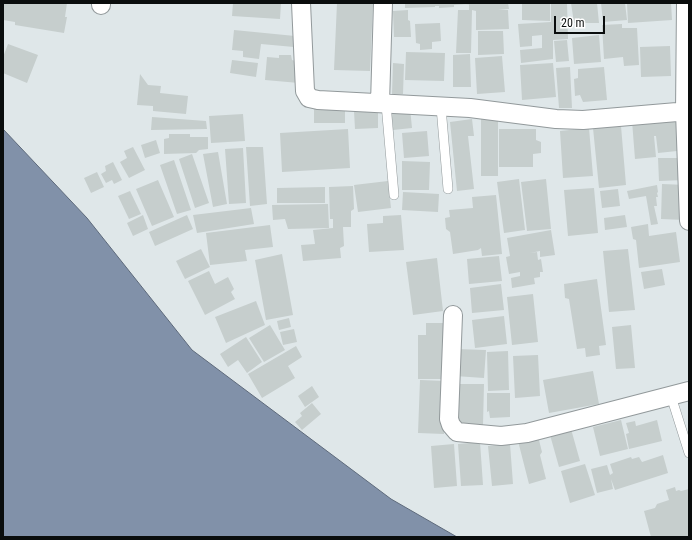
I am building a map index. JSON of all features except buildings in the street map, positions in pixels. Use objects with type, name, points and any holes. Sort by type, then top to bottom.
[{"type":"street","points":[[301,3],[305,91],[310,98],[318,100],[470,108],[556,119],[583,120],[687,112]]},
{"type":"street","points":[[383,3],[383,104]]},
{"type":"street","points":[[686,3],[689,221]]},
{"type":"street","points":[[453,315],[449,419],[451,425],[457,432],[501,436],[526,433],[689,391]]},
{"type":"lane","points":[[383,104],[394,195]]},
{"type":"lane","points":[[441,107],[448,189]]},
{"type":"lane","points":[[671,396],[689,453]]},
{"type":"water","points":[[3,129],[87,218],[192,350],[391,499],[457,537],[3,537]]}]
